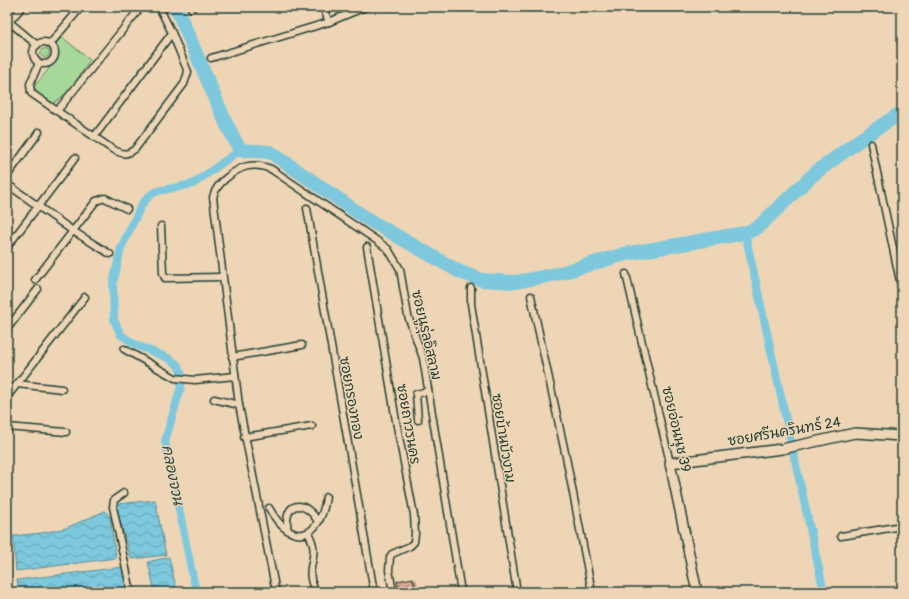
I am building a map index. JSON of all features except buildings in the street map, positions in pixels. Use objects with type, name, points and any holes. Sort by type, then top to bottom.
[{"type":"street","points":[[22,7],[8,21],[37,45]]},
{"type":"street","points":[[50,44],[81,7]]},
{"type":"street","points":[[57,111],[141,7]]},
{"type":"street","points":[[39,63],[29,88],[31,93],[36,98],[122,154],[130,153],[135,149],[187,77],[188,69],[172,33],[158,7]]},
{"type":"street","points":[[323,7],[329,22]]},
{"type":"street","points":[[212,58],[329,22],[365,7]]},
{"type":"street","points":[[94,137],[172,33]]},
{"type":"street","points":[[43,43],[50,44],[54,50],[54,57],[46,64],[39,63],[33,55],[37,45],[43,43]]},
{"type":"street","points":[[7,176],[39,132]]},
{"type":"street","points":[[871,144],[902,291]]},
{"type":"street","points":[[7,247],[75,158]]},
{"type":"street","name":"ซอยนูรุ่ลอิสลาม","points":[[221,277],[213,197],[214,190],[236,170],[249,165],[262,165],[271,169],[388,249],[400,269],[408,316],[423,358],[461,592]]},
{"type":"street","points":[[7,184],[73,231],[110,254]]},
{"type":"street","points":[[35,280],[96,201],[100,198],[105,198],[127,209]]},
{"type":"street","name":"ซอยกรองทอง","points":[[307,208],[374,592]]},
{"type":"street","points":[[161,226],[162,273],[165,278],[221,277],[244,437],[276,592]]},
{"type":"street","name":"ซอยถาวรนคร","points":[[366,247],[414,515],[414,542],[410,546],[392,554],[390,557],[389,570],[393,592]]},
{"type":"street","name":"ซอยอ่อนนุช 39","points":[[626,274],[670,463],[697,592]]},
{"type":"street","name":"ซอยบ้านบัวงาม","points":[[471,288],[472,312],[517,592]]},
{"type":"street","points":[[7,329],[38,289]]},
{"type":"street","points":[[531,296],[563,442],[592,592]]},
{"type":"street","points":[[7,397],[85,297]]},
{"type":"street","points":[[232,357],[302,345]]},
{"type":"street","points":[[124,349],[175,378],[186,380],[235,376]]},
{"type":"street","points":[[17,384],[62,389]]},
{"type":"street","points":[[418,420],[416,394],[428,391]]},
{"type":"street","points":[[214,399],[239,405]]},
{"type":"street","points":[[244,437],[312,426]]},
{"type":"street","points":[[7,427],[66,432]]},
{"type":"street","name":"ซอยศรีนครินทร์ 24","points":[[670,463],[782,449],[855,433],[902,436]]},
{"type":"street","points":[[124,493],[114,500],[113,507],[131,592]]},
{"type":"street","points":[[269,508],[276,521],[288,531],[299,534],[308,533],[323,515],[326,497]]},
{"type":"street","points":[[288,531],[286,517],[287,513],[292,508],[301,507],[310,510],[318,522]]},
{"type":"street","points":[[841,536],[902,526]]},
{"type":"street","points":[[308,533],[315,547],[309,576],[316,592]]},
{"type":"green space","points":[[62,37],[90,60],[70,90],[54,103],[41,98],[34,87],[55,61],[56,50],[54,45]]},
{"type":"green space","points":[[45,48],[50,53],[45,58],[40,53]]},
{"type":"water","points":[[155,500],[166,555],[131,559],[116,506],[118,504]]},
{"type":"water","points":[[105,511],[110,517],[116,558],[16,571],[13,536],[42,533],[66,528]]},
{"type":"water","points":[[169,557],[177,592],[155,592],[148,562]]},
{"type":"water","points":[[123,567],[128,592],[19,592],[17,580]]},
{"type":"waterway","points":[[176,7],[226,123],[240,150],[270,152],[369,220],[460,272],[482,280],[516,282],[557,274],[625,254],[745,233],[757,228],[815,173],[861,139],[902,112]]},
{"type":"waterway","name":"คลองจวน","points":[[196,592],[165,441],[181,387],[181,371],[177,364],[168,358],[136,345],[121,335],[114,320],[113,284],[121,248],[142,204],[150,195],[158,191],[193,184],[240,150]]},
{"type":"waterway","points":[[745,233],[824,592]]}]
